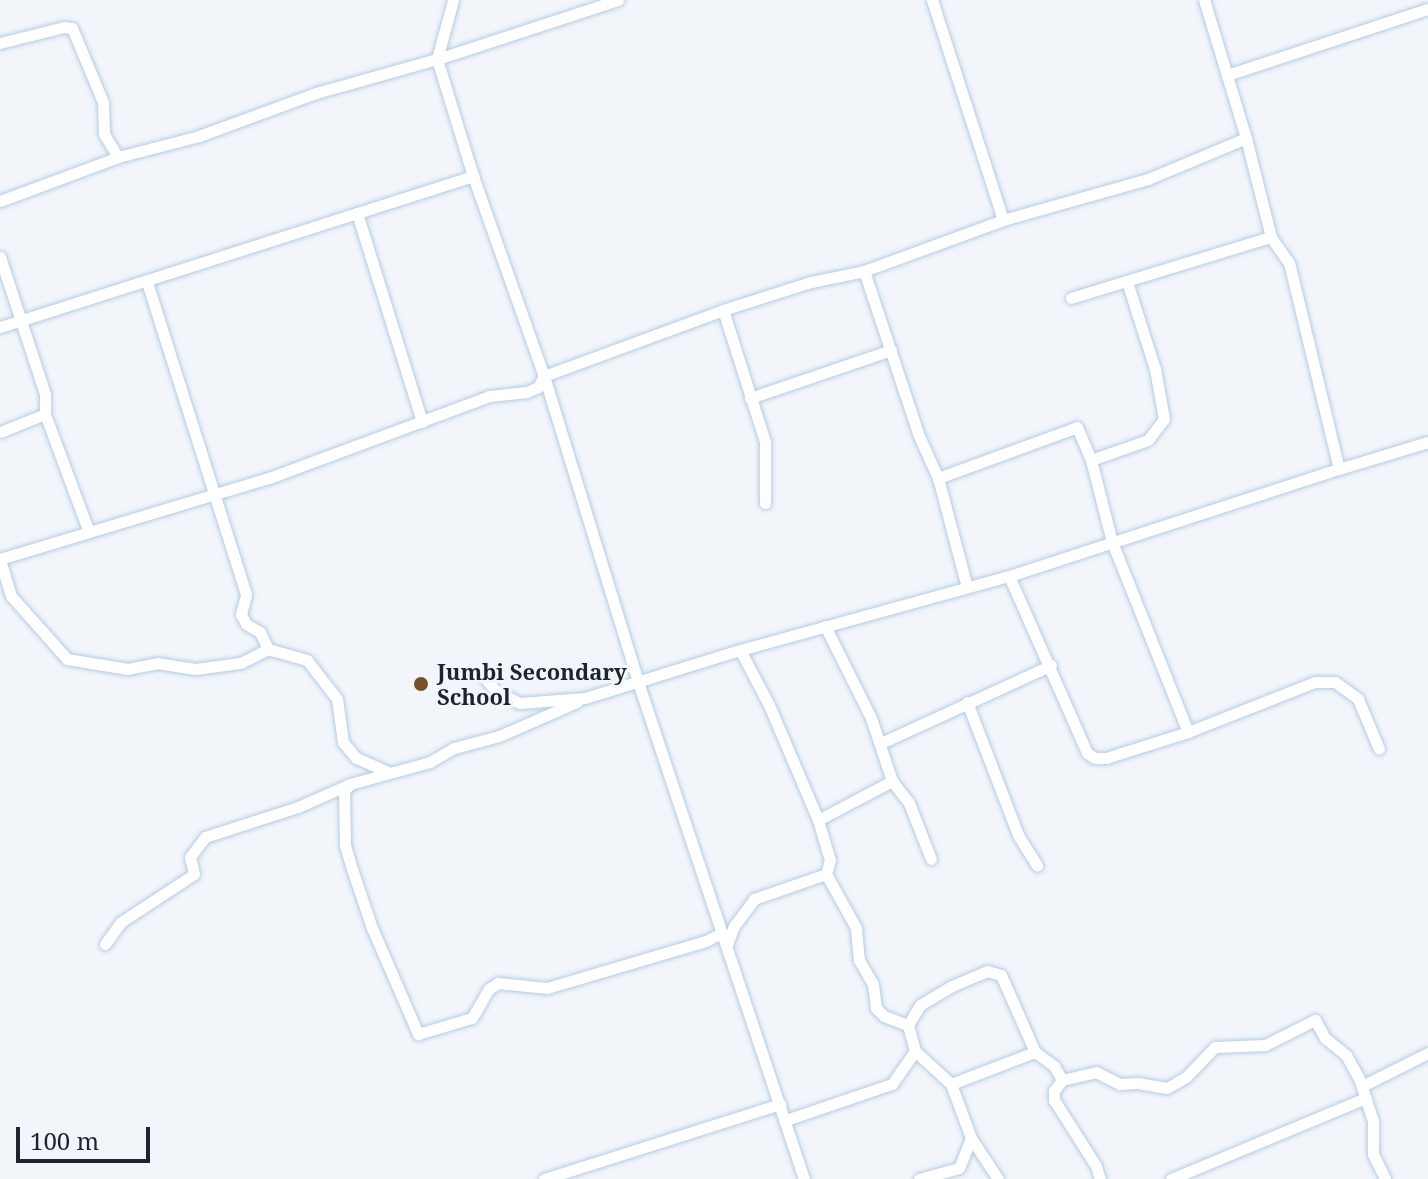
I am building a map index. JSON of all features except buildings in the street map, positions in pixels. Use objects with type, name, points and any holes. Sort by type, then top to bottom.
[{"type":"street","points":[[453,0],[437,59],[473,176],[544,376],[638,682],[804,1179]]},
{"type":"street","points":[[0,201],[118,157],[199,136],[316,93],[437,59],[618,0]]},
{"type":"street","points":[[932,0],[1003,220]]},
{"type":"street","points":[[1204,0],[1246,138],[1271,237],[1289,263],[1339,469]]},
{"type":"street","points":[[1227,75],[1428,9]]},
{"type":"street","points":[[0,43],[64,27],[72,28],[103,102],[107,143],[118,157]]},
{"type":"street","points":[[388,772],[356,758],[343,742],[337,699],[307,660],[268,649],[240,663],[195,669],[158,663],[128,669],[67,659],[11,596],[0,559],[215,495],[489,396],[527,392],[538,387],[544,376],[723,310],[811,282],[864,271],[1003,220],[1148,179],[1246,138]]},
{"type":"street","points":[[0,327],[22,323],[473,176]]},
{"type":"street","points":[[357,213],[422,422]]},
{"type":"street","points":[[1071,298],[1271,237]]},
{"type":"street","points":[[0,257],[45,394],[45,414],[89,532]]},
{"type":"street","points":[[864,271],[919,436],[938,478],[967,587]]},
{"type":"street","points":[[147,282],[246,595],[241,614],[246,624],[260,632],[268,649]]},
{"type":"street","points":[[1091,460],[1148,440],[1164,419],[1155,369],[1127,282]]},
{"type":"street","points":[[723,310],[765,442],[765,503]]},
{"type":"street","points":[[750,398],[891,350]]},
{"type":"street","points":[[0,432],[45,414]]},
{"type":"street","points":[[938,478],[1077,427],[1091,460],[1112,542],[1188,732]]},
{"type":"street","points":[[105,944],[121,922],[194,874],[190,857],[205,837],[306,804],[350,784],[430,762],[454,748],[499,736],[585,698],[740,650],[1009,576],[1428,442]]},
{"type":"street","points":[[1009,576],[1051,665],[1087,753],[1095,758],[1188,732],[1305,685],[1335,682],[1358,699],[1379,749]]},
{"type":"street","points":[[825,626],[881,743],[892,781],[909,803],[931,859]]},
{"type":"street","points":[[740,650],[769,705],[818,820],[830,860],[826,874],[856,928],[859,960],[873,984],[876,1008],[884,1016],[908,1025]]},
{"type":"street","points":[[881,743],[1051,665]]},
{"type":"street","points":[[484,677],[497,692],[520,703],[585,698]]},
{"type":"street","points":[[967,702],[1018,835],[1037,866]]},
{"type":"street","points":[[818,820],[892,781]]},
{"type":"street","points":[[350,784],[344,791],[342,804],[345,845],[372,928],[418,1034],[472,1018],[489,989],[498,983],[547,988],[706,941],[721,933]]},
{"type":"street","points":[[727,945],[734,926],[754,899],[826,874]]},
{"type":"street","points":[[998,1179],[971,1138],[951,1084],[915,1051],[908,1025],[920,1005],[979,974],[996,972],[1008,988],[1035,1052],[1054,1066],[1062,1080]]},
{"type":"street","points":[[1100,1179],[1096,1166],[1054,1100],[1054,1091],[1062,1080],[1096,1072],[1120,1084],[1138,1083],[1167,1088],[1186,1077],[1215,1047],[1265,1045],[1315,1020],[1325,1038],[1350,1060],[1362,1086],[1373,1121],[1373,1154],[1385,1179]]},
{"type":"street","points":[[786,1120],[892,1084],[915,1051]]},
{"type":"street","points":[[951,1084],[1035,1052]]},
{"type":"street","points":[[1362,1086],[1428,1053]]},
{"type":"street","points":[[1171,1179],[1366,1098]]},
{"type":"street","points":[[544,1179],[780,1104]]},
{"type":"street","points":[[919,1179],[959,1168],[971,1138]]},
{"type":"place","name":"Jumbi Secondary School","points":[[421,684]]}]
